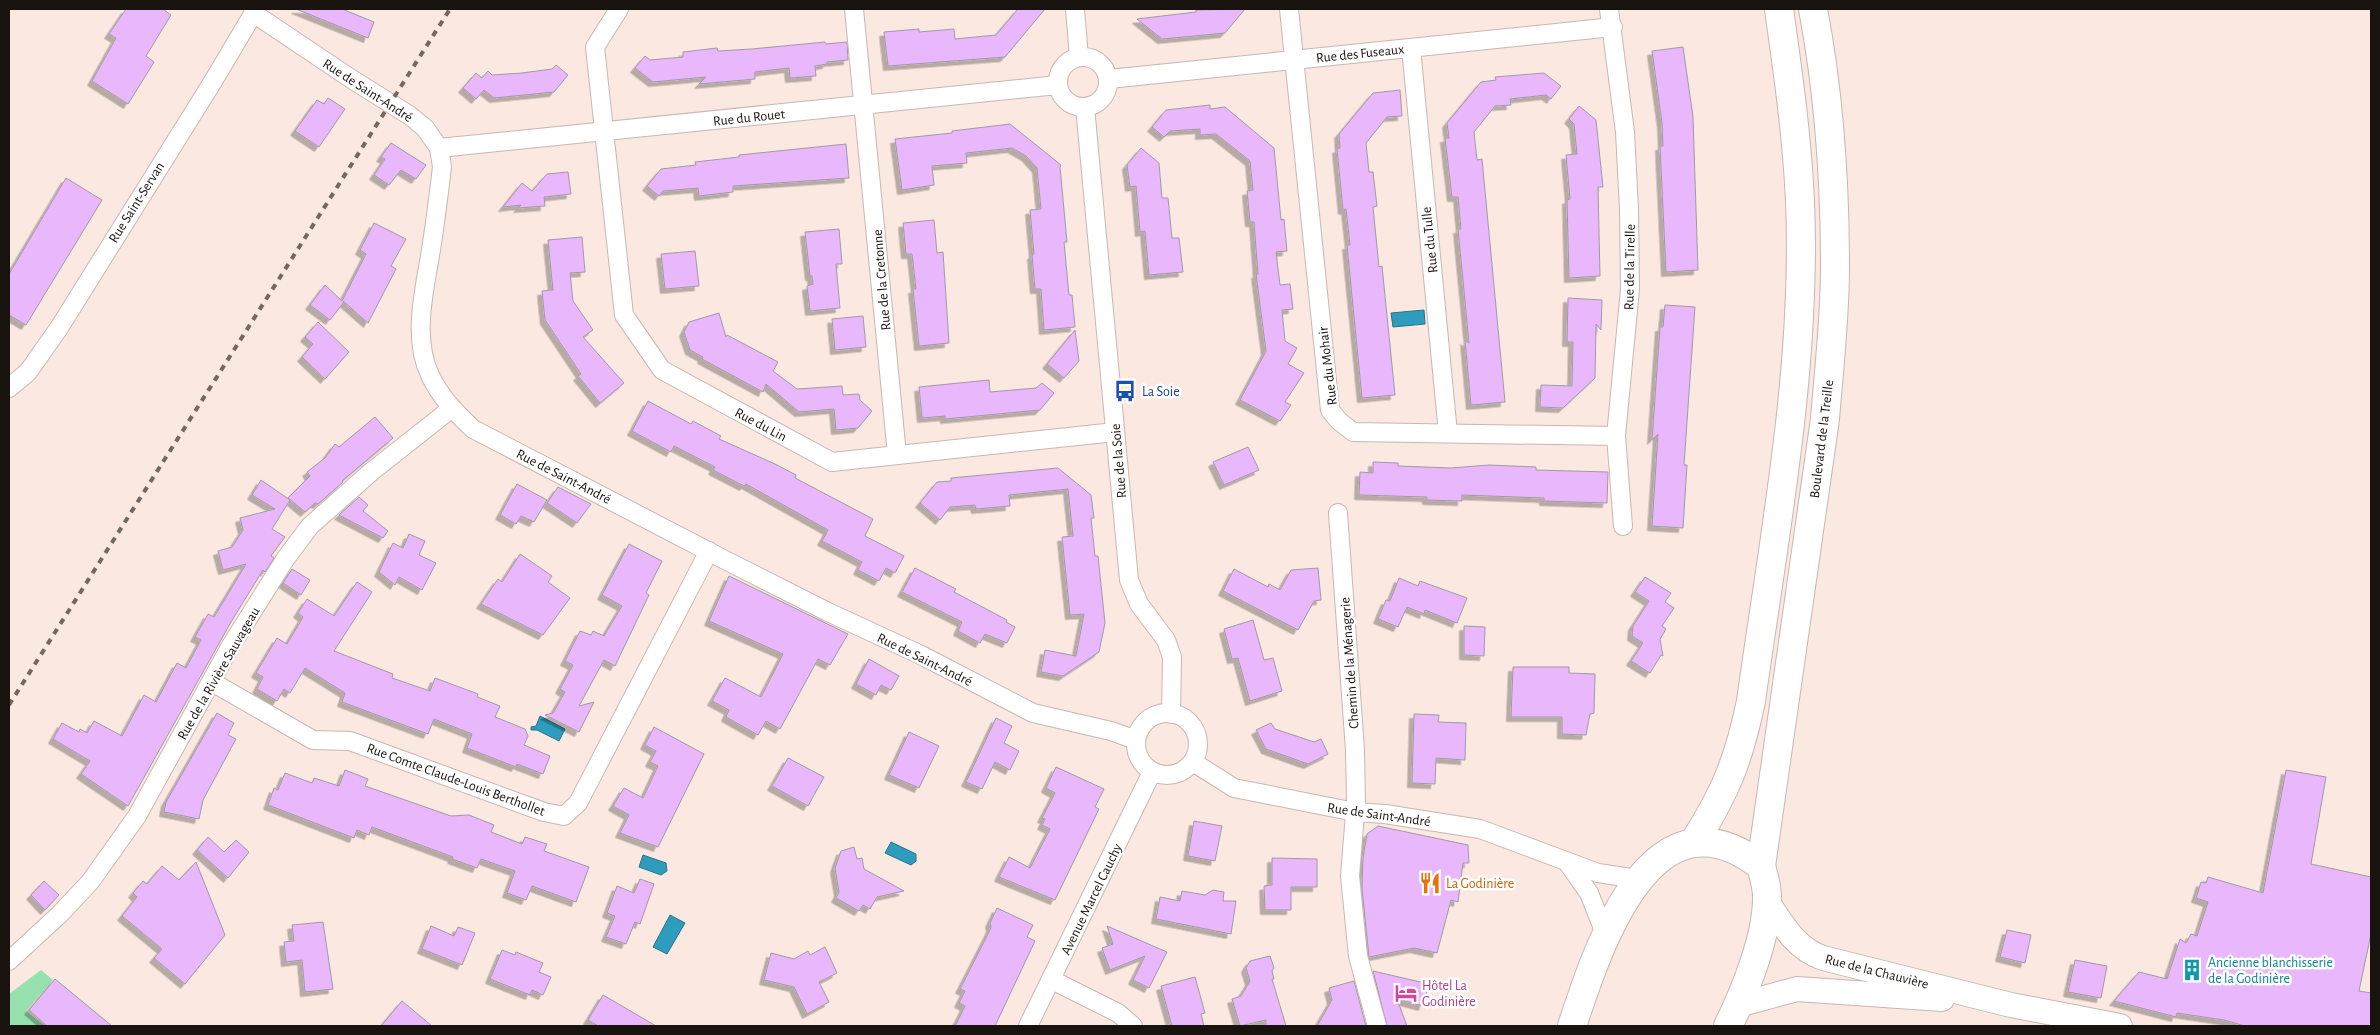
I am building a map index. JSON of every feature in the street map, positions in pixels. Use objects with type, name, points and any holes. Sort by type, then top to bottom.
[{"type":"main road","points":[[1694,842],[1718,804],[1742,742],[1751,701],[1794,388],[1800,268],[1800,202],[1796,135],[1779,9]]},
{"type":"main road","name":"Boulevard de la Treille","points":[[1767,901],[1761,866],[1825,419],[1831,346],[1835,268],[1833,187],[1827,113],[1813,9]]},
{"type":"main road","points":[[1572,1026],[1591,970],[1606,936],[1638,879],[1655,862],[1674,850],[1694,842],[1725,845],[1734,848],[1761,866]]},
{"type":"main road","points":[[1733,1015],[1756,955],[1767,901]]},
{"type":"main road","name":"Rue de la Chauvière","points":[[1767,901],[1792,938],[1813,955],[1848,966],[1905,978],[2011,1005],[2120,1026]]},
{"type":"main road","name":"Rue de la Chauvière","points":[[1733,1015],[1797,989],[1852,991],[2011,1005]]},
{"type":"street","name":"Rue du Lin","points":[[620,9],[595,47],[624,315],[662,370],[832,462],[1115,432]]},
{"type":"street","name":"Rue de la Cretonne","points":[[854,9],[897,455]]},
{"type":"street","points":[[1075,9],[1079,57]]},
{"type":"street","name":"Rue du Mohair","points":[[1289,9],[1330,410],[1353,432],[1616,436]]},
{"type":"street","name":"Rue de la Tirelle","points":[[1609,9],[1624,132],[1629,209],[1630,289],[1616,436],[1623,526]]},
{"type":"street","name":"Rue de Saint-André","points":[[254,11],[352,80],[409,115],[425,128],[439,148],[441,175],[421,309],[422,347],[430,374],[452,408],[473,429],[828,612],[921,655],[1033,713],[1111,731],[1136,740]]},
{"type":"street","name":"Rue Saint-Servan","points":[[9,388],[28,372],[58,328],[212,83],[254,11]]},
{"type":"street","name":"Rue des Fuseaux","points":[[1108,79],[1612,27]]},
{"type":"street","name":"Rue du Tulle","points":[[1411,48],[1447,423],[1446,432]]},
{"type":"street","points":[[1079,57],[1095,59],[1102,64],[1108,79],[1108,87],[1100,101],[1085,107],[1071,104],[1060,93],[1058,86],[1061,70],[1071,59],[1079,57]]},
{"type":"street","name":"Rue du Rouet","points":[[439,148],[1058,86]]},
{"type":"street","name":"Rue de la Soie","points":[[1085,107],[1129,580],[1139,604],[1166,640],[1172,657],[1172,714]]},
{"type":"street","name":"Rue de la Rivière Sauvageau","points":[[9,961],[60,914],[90,882],[137,816],[230,647],[286,558],[310,526],[371,472],[452,408]]},
{"type":"street","name":"Chemin de la Ménagerie","points":[[1338,513],[1355,750],[1355,812],[1350,876],[1358,956],[1377,1026]]},
{"type":"street","name":"Rue Comte Claude-Louis Berthollet","points":[[212,682],[313,740],[350,741],[544,812],[564,816],[578,803],[710,551]]},
{"type":"street","points":[[1172,714],[1181,717],[1196,732],[1198,742],[1193,762],[1187,768],[1170,776],[1152,772],[1139,759],[1136,740],[1139,731],[1152,717],[1172,714]]},
{"type":"street","name":"Rue de Saint-André","points":[[1193,762],[1234,788],[1355,812],[1385,814],[1480,829],[1598,873],[1638,879]]},
{"type":"street","name":"Avenue Marcel Cauchy","points":[[1028,1026],[1152,772]]},
{"type":"street","points":[[1567,862],[1590,893],[1606,936]]},
{"type":"street","points":[[1052,980],[1118,1013],[1132,1026]]},
{"type":"green space","points":[[41,970],[53,980],[26,1011],[45,1026],[9,1026],[9,994]]},
{"type":"water","points":[[1424,310],[1425,324],[1393,327],[1391,313]]},
{"type":"water","points":[[540,716],[565,729],[559,741],[537,730],[531,730],[531,727],[536,726]]},
{"type":"water","points":[[891,842],[916,854],[916,861],[911,865],[885,853]]},
{"type":"water","points":[[643,855],[666,863],[667,871],[661,875],[639,867]]},
{"type":"water","points":[[670,915],[685,923],[667,954],[653,947]]},
{"type":"building","points":[[126,9],[163,9],[171,15],[146,56],[154,62],[128,104],[92,81],[116,38],[109,34]]},
{"type":"building","points":[[296,9],[342,9],[374,22],[368,38]]},
{"type":"building","points":[[1018,9],[1045,9],[1005,57],[888,66],[884,32],[954,29],[955,39],[996,35]]},
{"type":"building","points":[[1245,9],[1225,33],[1173,38],[1162,39],[1137,19],[1196,12],[1196,10]]},
{"type":"building","points":[[825,42],[826,44],[847,42],[848,60],[827,62],[827,64],[815,66],[816,76],[790,78],[789,68],[755,72],[755,79],[699,84],[706,77],[653,82],[635,68],[645,56],[650,60],[683,57],[683,52],[717,48],[718,51]]},
{"type":"building","points":[[1683,47],[1693,117],[1698,270],[1666,272],[1660,146],[1663,146],[1662,123],[1652,51]]},
{"type":"building","points":[[556,65],[568,75],[554,92],[494,98],[484,90],[476,99],[463,88],[476,73],[482,78],[488,71],[492,75],[522,73],[552,69]]},
{"type":"building","points":[[1544,73],[1561,86],[1551,99],[1546,95],[1510,99],[1511,105],[1495,106],[1474,132],[1477,160],[1482,159],[1505,402],[1471,405],[1465,340],[1469,343],[1458,229],[1461,229],[1458,197],[1452,197],[1445,138],[1449,138],[1447,123],[1481,82],[1496,80],[1495,77]]},
{"type":"building","points":[[1400,90],[1402,116],[1387,117],[1366,143],[1369,172],[1373,172],[1377,206],[1373,207],[1379,267],[1382,266],[1395,395],[1362,398],[1347,245],[1350,245],[1346,209],[1343,210],[1337,149],[1340,148],[1339,134],[1373,93]]},
{"type":"building","points":[[328,98],[345,109],[319,147],[295,131],[317,100],[324,104]]},
{"type":"building","points":[[1210,105],[1210,109],[1225,107],[1274,148],[1281,220],[1284,219],[1287,251],[1276,252],[1280,285],[1290,284],[1293,309],[1282,310],[1285,341],[1297,348],[1288,364],[1304,373],[1285,402],[1291,405],[1280,421],[1240,400],[1266,351],[1256,274],[1258,274],[1254,222],[1250,222],[1247,191],[1253,190],[1250,161],[1216,134],[1200,135],[1200,129],[1170,131],[1164,137],[1152,127],[1166,110]]},
{"type":"building","points":[[1579,106],[1596,120],[1603,187],[1598,187],[1600,276],[1569,278],[1567,200],[1570,199],[1566,155],[1577,154],[1574,124],[1569,119]]},
{"type":"building","points":[[1010,124],[1061,165],[1067,242],[1064,242],[1069,295],[1072,295],[1075,327],[1044,330],[1041,289],[1035,289],[1030,210],[1041,209],[1037,168],[1026,156],[1012,148],[966,153],[967,163],[932,166],[934,185],[902,190],[895,139]]},
{"type":"building","points":[[391,143],[426,165],[416,179],[401,170],[389,185],[374,175],[385,159],[381,157]]},
{"type":"building","points":[[846,144],[849,178],[733,186],[733,192],[699,196],[698,188],[663,191],[659,196],[647,186],[661,169],[696,165],[695,162],[739,157],[739,155]]},
{"type":"building","points":[[1141,148],[1159,163],[1162,198],[1168,198],[1172,238],[1179,238],[1183,272],[1149,275],[1145,231],[1140,232],[1136,186],[1130,187],[1127,165]]},
{"type":"building","points":[[568,172],[571,194],[544,197],[545,206],[518,208],[521,205],[503,207],[522,183],[532,191],[547,174]]},
{"type":"building","points":[[66,178],[102,200],[26,325],[9,315],[9,274]]},
{"type":"building","points":[[934,220],[937,253],[943,252],[949,343],[919,346],[913,289],[916,289],[912,254],[906,254],[903,223]]},
{"type":"building","points":[[374,223],[406,239],[391,266],[396,269],[368,323],[343,301],[330,320],[310,305],[325,285],[342,301],[366,254],[360,250]]},
{"type":"building","points":[[839,229],[842,264],[836,264],[840,308],[810,311],[807,286],[813,284],[812,276],[810,276],[805,232]]},
{"type":"building","points":[[582,237],[585,272],[570,273],[573,301],[593,330],[583,337],[624,383],[600,403],[578,376],[581,374],[545,320],[542,291],[553,290],[548,240]]},
{"type":"building","points":[[695,251],[699,286],[665,289],[661,254]]},
{"type":"building","points":[[1568,298],[1602,300],[1601,330],[1596,324],[1595,378],[1563,408],[1540,407],[1541,385],[1572,386],[1573,342],[1567,342]]},
{"type":"building","points":[[1665,305],[1695,307],[1684,465],[1687,465],[1683,528],[1652,526],[1658,434],[1652,440],[1660,327],[1663,327]]},
{"type":"building","points":[[719,313],[726,337],[727,335],[778,362],[773,371],[797,389],[842,386],[843,395],[859,394],[860,400],[872,411],[858,428],[836,430],[834,409],[799,412],[766,384],[763,392],[702,359],[703,357],[690,350],[684,332],[689,322]]},
{"type":"building","points":[[863,316],[866,347],[835,350],[832,319]]},
{"type":"building","points":[[318,322],[349,352],[325,379],[302,357],[313,344],[305,337]]},
{"type":"building","points":[[1075,330],[1079,361],[1064,378],[1047,364]]},
{"type":"building","points":[[989,380],[990,392],[1036,388],[1042,383],[1054,393],[1040,410],[945,419],[945,416],[922,418],[919,387]]},
{"type":"building","points":[[648,401],[691,424],[693,421],[721,436],[719,439],[796,475],[795,478],[873,519],[865,536],[904,556],[895,573],[886,568],[879,581],[858,570],[862,562],[822,541],[828,530],[746,484],[744,486],[713,470],[715,467],[674,446],[671,452],[632,431]]},
{"type":"building","points":[[375,417],[393,438],[318,504],[315,503],[305,512],[288,498],[310,476],[307,472],[325,458],[335,444],[339,447]]},
{"type":"building","points":[[1248,447],[1259,470],[1224,485],[1213,462]]},
{"type":"building","points":[[1373,462],[1398,463],[1398,466],[1451,468],[1489,465],[1536,467],[1536,470],[1608,472],[1607,503],[1544,501],[1544,498],[1462,495],[1462,501],[1427,500],[1427,497],[1359,495],[1360,472],[1373,473]]},
{"type":"building","points":[[1058,468],[1091,495],[1094,518],[1091,518],[1095,556],[1098,556],[1105,623],[1099,652],[1063,676],[1041,672],[1045,650],[1076,656],[1084,614],[1070,615],[1062,537],[1073,536],[1068,489],[1009,495],[1010,506],[976,509],[975,505],[950,507],[940,520],[920,503],[937,482],[951,481],[951,478]]},
{"type":"building","points":[[261,480],[290,500],[272,529],[285,537],[271,556],[274,558],[265,572],[263,570],[231,622],[128,806],[81,774],[90,761],[53,739],[62,723],[79,732],[80,729],[87,733],[94,721],[122,736],[144,695],[156,702],[177,663],[186,668],[201,640],[195,637],[208,614],[214,617],[246,564],[223,570],[218,551],[232,547],[243,530],[240,518],[275,509],[252,495]]},
{"type":"building","points":[[517,484],[547,500],[534,522],[521,516],[516,524],[500,515]]},
{"type":"building","points":[[558,487],[591,504],[577,523],[547,503]]},
{"type":"building","points":[[359,497],[368,505],[363,511],[388,531],[383,538],[339,515]]},
{"type":"building","points":[[409,534],[425,541],[419,555],[436,563],[422,590],[399,577],[395,585],[379,572],[393,543],[403,548]]},
{"type":"building","points":[[629,544],[662,561],[646,593],[649,595],[615,666],[604,660],[579,706],[594,702],[579,732],[545,715],[553,713],[565,692],[560,689],[573,665],[565,661],[580,631],[591,635],[593,631],[604,636],[622,606],[602,595]]},
{"type":"building","points":[[520,554],[552,576],[548,582],[570,598],[543,635],[481,604],[498,579],[502,582]]},
{"type":"building","points":[[915,568],[956,589],[954,592],[1007,620],[1006,622],[1015,627],[1007,643],[985,634],[980,643],[958,631],[962,622],[902,592]]},
{"type":"building","points":[[1318,568],[1321,600],[1314,601],[1298,630],[1223,591],[1234,569],[1268,587],[1269,584],[1280,590],[1291,570]]},
{"type":"building","points":[[292,569],[310,580],[301,595],[283,583]]},
{"type":"building","points":[[729,576],[848,634],[830,665],[818,659],[780,729],[766,721],[758,735],[726,717],[729,710],[712,701],[725,678],[761,697],[783,654],[709,621]]},
{"type":"building","points":[[1645,577],[1671,593],[1665,602],[1674,608],[1662,626],[1666,629],[1660,639],[1663,656],[1661,655],[1650,673],[1631,661],[1643,643],[1632,636],[1633,626],[1649,601],[1635,592]]},
{"type":"building","points":[[1399,578],[1418,586],[1420,581],[1467,598],[1457,623],[1425,610],[1424,614],[1407,607],[1398,627],[1378,619],[1386,600],[1390,601]]},
{"type":"building","points":[[357,582],[372,592],[334,651],[393,674],[392,678],[430,691],[435,678],[478,694],[477,697],[500,706],[495,717],[525,729],[528,736],[524,745],[550,756],[543,774],[517,764],[516,767],[467,748],[472,734],[434,719],[428,734],[342,702],[345,693],[305,668],[290,693],[284,689],[277,701],[257,689],[263,677],[256,673],[277,638],[287,644],[303,617],[298,613],[307,599],[334,616]]},
{"type":"building","points":[[1253,620],[1264,660],[1273,658],[1282,691],[1250,701],[1238,658],[1232,659],[1224,629]]},
{"type":"building","points":[[1464,626],[1485,627],[1484,656],[1464,655]]},
{"type":"building","points":[[869,659],[899,676],[891,690],[881,685],[876,695],[856,684]]},
{"type":"building","points":[[1513,667],[1569,667],[1569,673],[1595,674],[1594,713],[1590,714],[1586,735],[1562,734],[1562,717],[1511,717]]},
{"type":"building","points":[[217,713],[234,723],[228,735],[236,739],[203,800],[199,819],[164,812],[166,802]]},
{"type":"building","points":[[1414,714],[1439,715],[1438,722],[1466,723],[1465,760],[1436,758],[1435,784],[1412,783]]},
{"type":"building","points":[[996,718],[1012,726],[1004,743],[1019,751],[1010,770],[995,762],[982,789],[966,782]]},
{"type":"building","points":[[1271,723],[1275,729],[1314,742],[1321,739],[1328,754],[1308,764],[1266,749],[1256,730]]},
{"type":"building","points":[[654,727],[704,754],[658,847],[620,833],[629,815],[613,806],[624,788],[643,798],[658,766],[650,762],[656,751],[645,745]]},
{"type":"building","points":[[909,732],[939,746],[919,788],[889,775]]},
{"type":"building","points":[[788,758],[824,777],[808,806],[772,786]]},
{"type":"building","points":[[1056,767],[1104,789],[1095,807],[1099,809],[1055,900],[999,877],[1009,857],[1030,868],[1050,829],[1042,825],[1045,819],[1042,818],[1055,793],[1046,788]]},
{"type":"building","points":[[345,770],[368,779],[365,786],[451,816],[469,815],[494,825],[491,832],[522,844],[525,837],[547,844],[544,851],[589,867],[576,902],[532,886],[526,900],[507,893],[515,871],[481,859],[477,868],[452,859],[453,857],[372,827],[369,835],[357,830],[354,838],[268,805],[274,788],[278,790],[285,773],[312,783],[314,778],[339,786]]},
{"type":"building","points":[[2286,770],[2326,777],[2311,864],[2371,877],[2371,934],[2359,991],[2371,993],[2371,1026],[2245,1026],[2224,1020],[2177,1013],[2176,1017],[2114,1001],[2139,972],[2167,979],[2180,939],[2186,943],[2191,934],[2197,936],[2208,902],[2196,898],[2201,882],[2206,883],[2208,877],[2263,893]]},
{"type":"building","points":[[1194,821],[1222,826],[1215,861],[1188,856]]},
{"type":"building","points":[[1378,826],[1468,845],[1469,863],[1463,863],[1458,902],[1451,900],[1437,953],[1414,948],[1369,957],[1362,889],[1363,858],[1367,834]]},
{"type":"building","points":[[208,837],[224,852],[236,840],[249,852],[228,878],[197,850]]},
{"type":"building","points":[[854,847],[857,859],[862,858],[864,869],[904,891],[877,897],[870,909],[863,905],[859,911],[836,898],[839,892],[835,868],[841,851]]},
{"type":"building","points":[[1272,858],[1317,859],[1317,887],[1291,887],[1291,910],[1265,910],[1264,886],[1272,885]]},
{"type":"building","points":[[196,862],[225,935],[185,984],[154,958],[162,949],[122,916],[137,897],[133,893],[143,881],[147,884],[162,866],[179,880]]},
{"type":"building","points":[[640,879],[654,884],[640,924],[635,922],[626,944],[606,937],[615,916],[607,913],[617,886],[634,893]]},
{"type":"building","points":[[44,881],[59,895],[45,910],[31,895]]},
{"type":"building","points":[[1213,890],[1224,892],[1223,901],[1236,901],[1231,934],[1156,919],[1160,897],[1180,901],[1182,891],[1205,895]]},
{"type":"building","points":[[997,908],[1033,925],[1027,937],[1035,941],[995,1026],[955,1026],[965,1006],[959,1003],[965,991],[960,989],[989,932],[990,923]]},
{"type":"building","points":[[323,922],[333,989],[305,992],[302,960],[286,962],[284,942],[294,941],[292,925]]},
{"type":"building","points":[[431,926],[454,936],[458,927],[475,933],[462,965],[422,949]]},
{"type":"building","points":[[1107,926],[1167,952],[1149,988],[1133,980],[1145,956],[1110,970],[1102,948],[1113,944]]},
{"type":"building","points":[[2007,930],[2031,935],[2025,963],[2000,957]]},
{"type":"building","points":[[825,947],[837,973],[819,982],[829,1002],[807,1014],[794,987],[764,980],[771,953],[794,959],[808,951],[810,955]]},
{"type":"building","points":[[502,950],[515,955],[516,952],[543,963],[539,972],[551,977],[543,995],[532,990],[530,995],[490,979]]},
{"type":"building","points":[[1270,956],[1274,968],[1272,971],[1274,979],[1272,979],[1286,1026],[1266,1026],[1266,1020],[1240,1026],[1232,999],[1241,996],[1250,981],[1246,968],[1250,961]]},
{"type":"building","points":[[2075,960],[2107,966],[2101,998],[2068,992]]},
{"type":"building","points":[[1373,971],[1429,984],[1423,1006],[1397,999],[1407,1026],[1387,1026]]},
{"type":"building","points":[[1195,977],[1205,1013],[1201,1014],[1204,1026],[1172,1026],[1161,986]]},
{"type":"building","points":[[55,979],[112,1026],[47,1026],[29,1010]]},
{"type":"building","points":[[1354,981],[1366,1026],[1317,1026],[1332,1000],[1329,988]]},
{"type":"building","points":[[603,995],[656,1026],[598,1026],[588,1020]]},
{"type":"building","points":[[402,1001],[432,1026],[381,1026]]},
{"type":"railway","points":[[9,705],[450,9]]},
{"type":"place","name":"La Soie","points":[[1125,391]]},
{"type":"place","name":"La Godinière","points":[[1430,883]]},
{"type":"place","name":"Ancienne blanchisserie de la Godinière","points":[[2192,970]]},
{"type":"place","name":"Hôtel La Godinière","points":[[1406,993]]}]
